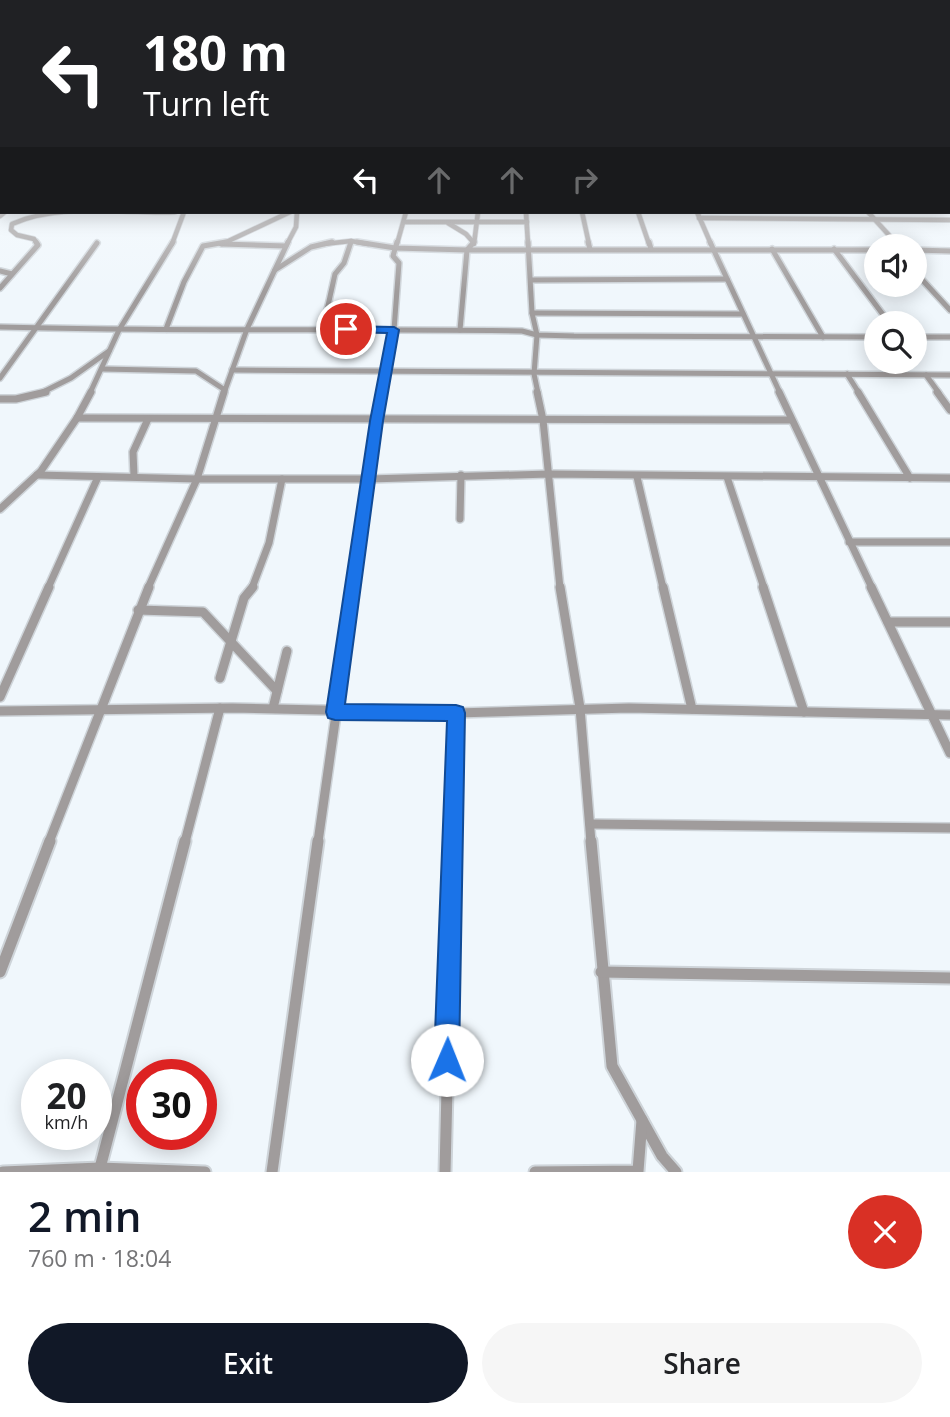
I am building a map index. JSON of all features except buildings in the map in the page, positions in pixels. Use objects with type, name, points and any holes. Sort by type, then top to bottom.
[{"type":"street","points":[[0,288],[38,243],[11,230],[12,224],[22,218],[44,214]]},
{"type":"street","points":[[0,509],[37,475],[77,418],[103,369],[119,330],[177,236],[183,214]]},
{"type":"street","points":[[221,244],[286,214]]},
{"type":"street","points":[[0,972],[138,610],[197,479],[215,418],[247,329],[271,273],[296,227],[297,214]]},
{"type":"street","points":[[272,1172],[377,421],[394,330],[399,263],[393,256],[405,214]]},
{"type":"street","points":[[460,330],[467,250],[473,242],[478,214]]},
{"type":"street","points":[[526,214],[532,313],[537,335],[534,374],[543,420],[556,562],[580,708],[601,972],[612,1066],[662,1156],[676,1172]]},
{"type":"street","points":[[582,214],[590,249]]},
{"type":"street","points":[[639,214],[651,249]]},
{"type":"street","points":[[869,214],[887,234]]},
{"type":"street","points":[[950,220],[698,215],[790,420],[820,476],[950,753]]},
{"type":"street","points":[[404,222],[449,223],[473,242]]},
{"type":"street","points":[[443,223],[527,222]]},
{"type":"street","points":[[271,273],[311,247],[330,242],[351,241],[395,248],[467,250],[864,250]]},
{"type":"street","points":[[323,328],[335,274],[344,263],[351,241]]},
{"type":"street","points":[[0,378],[33,328],[97,243]]},
{"type":"street","points":[[166,329],[184,282],[203,246],[286,246]]},
{"type":"street","points":[[772,249],[823,337]]},
{"type":"street","points":[[834,249],[880,311]]},
{"type":"street","points":[[927,250],[950,251]]},
{"type":"street","points":[[0,271],[12,274]]},
{"type":"street","points":[[531,279],[727,279]]},
{"type":"street","points":[[927,285],[950,310]]},
{"type":"street","points":[[532,313],[743,314]]},
{"type":"street","points":[[0,327],[119,330],[323,328],[522,331],[537,335],[864,337]]},
{"type":"street","points":[[927,337],[950,337]]},
{"type":"street","points":[[0,396],[24,399],[55,389],[112,349]]},
{"type":"street","points":[[103,369],[196,370],[225,390]]},
{"type":"street","points":[[232,370],[950,375]]},
{"type":"street","points":[[847,374],[910,478]]},
{"type":"street","points":[[926,375],[950,410]]},
{"type":"street","points":[[77,418],[377,421],[790,420]]},
{"type":"street","points":[[134,476],[134,452],[148,419]]},
{"type":"street","points":[[37,475],[197,479],[369,479],[549,474],[637,477],[950,478]]},
{"type":"street","points":[[460,519],[461,475]]},
{"type":"street","points":[[0,697],[98,477]]},
{"type":"street","points":[[637,477],[692,709]]},
{"type":"street","points":[[727,477],[804,712]]},
{"type":"street","points":[[220,678],[244,598],[254,590],[265,556],[282,479]]},
{"type":"street","points":[[849,542],[950,542]]},
{"type":"street","points":[[138,610],[203,612],[277,691]]},
{"type":"street","points":[[888,622],[950,622]]},
{"type":"street","points":[[273,708],[287,651]]},
{"type":"street","points":[[100,1168],[220,708]]},
{"type":"street","points":[[0,711],[273,708],[335,712],[456,713],[580,708],[950,715]]},
{"type":"street","points":[[445,1172],[456,713]]},
{"type":"street","points":[[590,824],[950,828]]},
{"type":"street","points":[[601,972],[950,978]]},
{"type":"street","points":[[535,1172],[640,1171],[642,1120]]},
{"type":"street","points":[[2,1172],[100,1168],[205,1172]]},
{"type":"route","points":[[346,329],[394,330],[377,421],[335,712],[456,713],[447,1060]]}]
